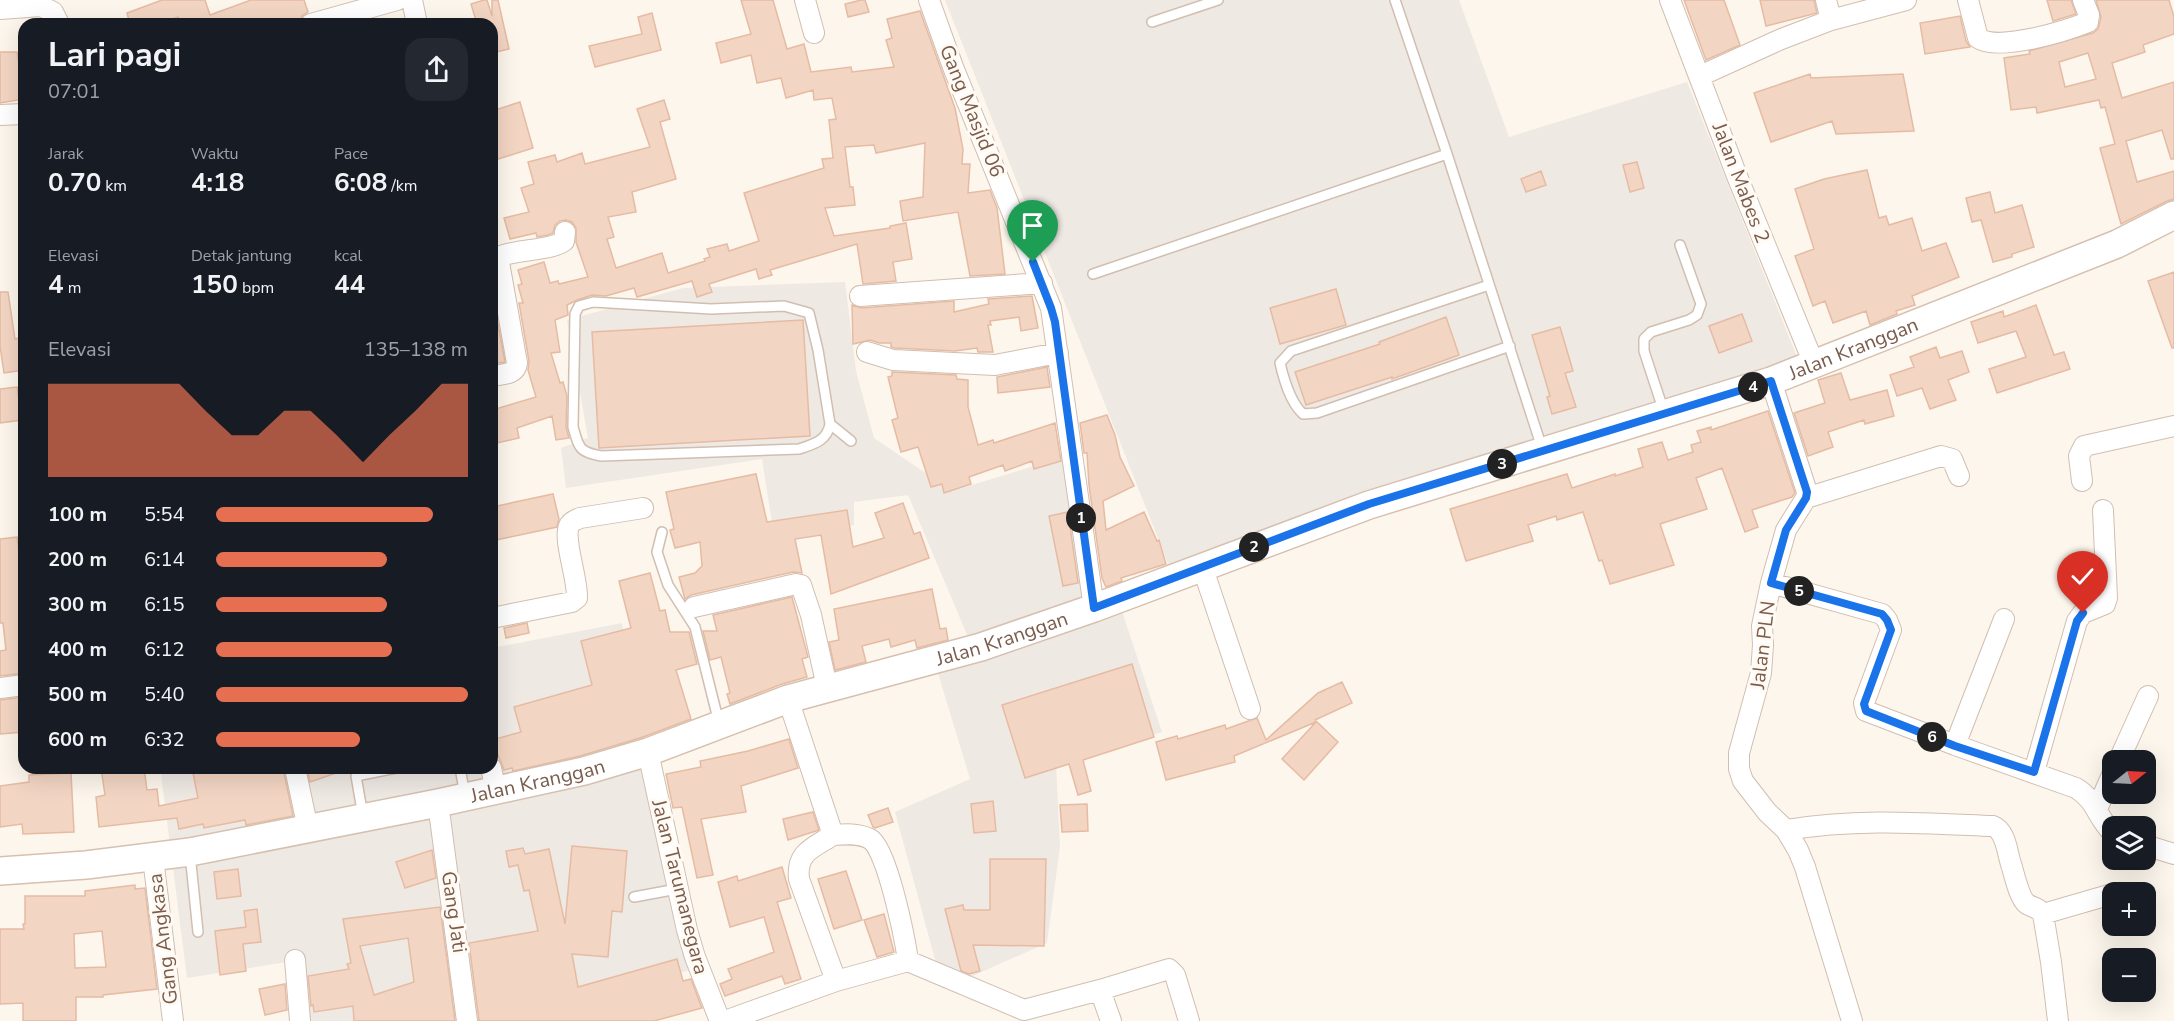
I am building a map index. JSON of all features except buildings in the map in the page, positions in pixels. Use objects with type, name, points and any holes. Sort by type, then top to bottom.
[{"type":"main road","name":"Jalan Kranggan","points":[[0,872],[153,858],[190,852],[465,797],[494,779],[584,771],[648,752],[788,699],[959,654],[1094,608],[1369,504],[1771,381],[2117,244],[2174,215]]},
{"type":"street","points":[[346,18],[396,0]]},
{"type":"street","points":[[412,0],[416,18]]},
{"type":"street","points":[[805,0],[814,33]]},
{"type":"street","name":"Gang Masjid 06","points":[[929,0],[953,67],[1042,283],[1055,322],[1094,608]]},
{"type":"street","name":"Jalan Mabes 2","points":[[1670,0],[1737,176],[1814,364]]},
{"type":"street","points":[[1826,0],[1831,20]]},
{"type":"street","points":[[1700,76],[1779,40],[1831,20],[1906,0]]},
{"type":"street","points":[[1968,0],[1978,38],[1984,42],[2021,41],[2088,22],[2089,15],[2083,0]]},
{"type":"street","points":[[0,9],[41,6],[53,12],[56,18]]},
{"type":"street","points":[[0,115],[18,114]]},
{"type":"street","points":[[498,375],[513,372],[516,370],[517,363],[498,257],[558,245],[564,241],[565,232]]},
{"type":"street","points":[[860,296],[1042,283]]},
{"type":"street","points":[[867,352],[893,360],[995,364],[1058,353]]},
{"type":"street","points":[[1771,381],[1807,492],[1806,498],[1941,456],[1952,459],[1959,476]]},
{"type":"street","points":[[2082,481],[2079,456],[2084,447],[2174,426]]},
{"type":"street","name":"Jalan PLN","points":[[1806,498],[1786,530],[1771,583],[1762,626],[1761,673],[1739,753],[1739,769],[1743,781],[1767,812],[1786,830],[1805,867],[1852,1021]]},
{"type":"street","points":[[498,617],[572,602],[577,598],[578,589],[568,536],[568,527],[572,521],[643,508]]},
{"type":"street","points":[[2034,772],[2077,621],[2083,613],[2105,604],[2107,598],[2103,510]]},
{"type":"street","points":[[1202,566],[1250,709]]},
{"type":"street","points":[[1771,583],[1882,614],[1887,620],[1891,630],[1864,704],[1866,711],[1955,746],[2076,788],[2090,798],[2102,819]]},
{"type":"street","points":[[694,607],[796,584],[801,585],[811,615],[827,687]]},
{"type":"street","points":[[1955,746],[2004,619]]},
{"type":"street","points":[[0,688],[18,686]]},
{"type":"street","points":[[2124,750],[2148,696]]},
{"type":"street","points":[[788,699],[833,835]]},
{"type":"street","name":"Jalan Tarumanegara","points":[[648,752],[677,889],[695,957],[720,1021]]},
{"type":"street","points":[[296,774],[308,829]]},
{"type":"street","points":[[2097,809],[2102,798]]},
{"type":"street","name":"Gang Jati","points":[[438,803],[468,1021]]},
{"type":"street","points":[[1786,830],[1820,824],[1886,821],[1993,826],[2001,832],[2017,885],[2024,899],[2028,904],[2039,908],[2043,914],[2058,1021]]},
{"type":"street","points":[[836,981],[799,879],[798,870],[800,860],[805,853],[833,835],[860,836],[871,839],[879,849],[905,939],[908,961]]},
{"type":"street","points":[[2156,848],[2174,854]]},
{"type":"street","name":"Gang Angkasa","points":[[153,858],[173,1021]]},
{"type":"street","points":[[2043,914],[2102,897]]},
{"type":"street","points":[[295,960],[300,1021]]},
{"type":"street","points":[[725,1021],[836,981],[908,961],[1026,1016],[1169,969],[1175,975],[1189,1021]]},
{"type":"street","points":[[1101,990],[1111,1021]]},
{"type":"lane","points":[[1152,22],[1218,0]]},
{"type":"lane","points":[[1395,0],[1543,451]]},
{"type":"lane","points":[[1092,274],[1447,154]]},
{"type":"lane","points":[[1665,414],[1644,351],[1644,339],[1651,332],[1689,320],[1697,315],[1701,304],[1680,245]]},
{"type":"lane","points":[[1489,285],[1291,351],[1280,363],[1283,375],[1297,408],[1303,414],[1317,413],[1510,346]]},
{"type":"lane","points":[[830,424],[828,434],[821,440],[799,448],[601,456],[586,453],[578,444],[573,428],[575,314],[579,306],[593,302],[711,309],[784,306],[809,313],[830,424],[852,441]]},
{"type":"lane","points":[[662,532],[657,552],[668,585],[695,627],[719,726]]},
{"type":"lane","points":[[363,818],[356,776],[366,774]]},
{"type":"lane","points":[[461,774],[465,797]]},
{"type":"lane","points":[[190,852],[198,932]]},
{"type":"lane","points":[[634,897],[677,889]]},
{"type":"shaded area","points":[[945,0],[1459,0],[1509,137],[1687,82],[1797,357],[1169,566]]},
{"type":"shaded area","points":[[845,282],[856,371],[874,438],[952,491],[1077,453],[1094,595],[1114,587],[1162,732],[1056,764],[1060,847],[1047,943],[943,989],[895,812],[970,779],[931,650],[968,637],[908,495],[854,502],[854,525],[774,536],[762,459],[566,488],[561,448],[588,438],[567,320],[683,288]]},
{"type":"shaded area","points":[[622,623],[665,874],[690,970],[581,1001],[466,1015],[467,1021],[307,1021],[299,960],[187,978],[161,774],[498,774],[498,647]]},
{"type":"route","points":[[1033,262],[1055,322],[1094,608],[1369,504],[1771,381],[1807,492],[1806,498],[1786,530],[1771,583],[1882,614],[1887,620],[1891,630],[1864,704],[1866,711],[1873,716],[1955,746],[2034,772],[2077,621],[2083,613]]}]
